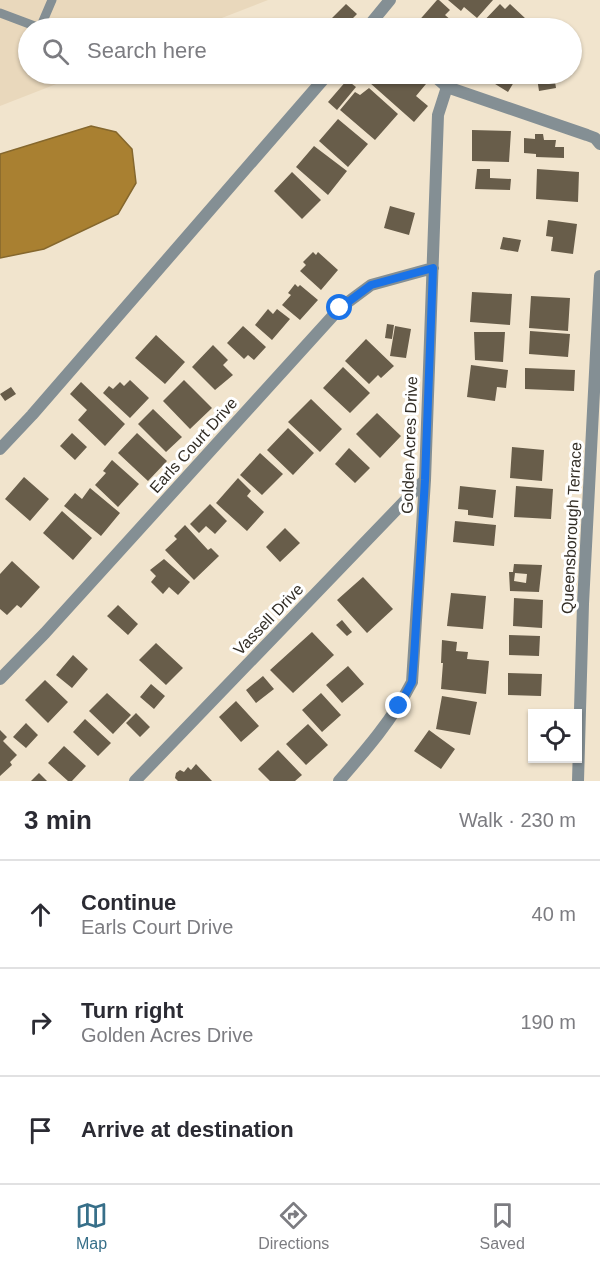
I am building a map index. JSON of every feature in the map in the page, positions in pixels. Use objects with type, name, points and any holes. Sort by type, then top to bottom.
[{"type":"street","points":[[379,18],[390,0]]},
{"type":"street","points":[[0,449],[319,84]]},
{"type":"street","points":[[444,84],[595,138],[600,144]]},
{"type":"street","name":"Golden Acres Drive","points":[[339,781],[399,706],[412,682],[425,480],[438,115],[447,87]]},
{"type":"street","name":"Earls Court Drive","points":[[0,679],[45,633],[340,308],[371,285],[433,268]]},
{"type":"street","name":"Queensborough Terrace","points":[[578,781],[583,604],[600,276]]},
{"type":"street","name":"Vassell Drive","points":[[135,781],[425,480]]},
{"type":"lane","points":[[44,18],[52,0]]},
{"type":"lane","points":[[0,14],[18,20]]},
{"type":"shaded area","points":[[0,0],[268,0],[222,18],[18,18],[18,84],[56,84],[0,106]]},
{"type":"shaded area","points":[[91,126],[116,132],[132,149],[136,183],[118,214],[44,249],[0,258],[0,154]]},
{"type":"building","points":[[437,0],[450,10],[445,15],[449,18],[421,18]]},
{"type":"building","points":[[448,0],[493,0],[477,18],[464,7],[461,11]]},
{"type":"building","points":[[346,4],[357,14],[353,18],[332,18]]},
{"type":"building","points":[[500,4],[505,9],[510,4],[525,18],[487,18]]},
{"type":"building","points":[[344,84],[352,84],[356,87],[337,110],[328,102]]},
{"type":"building","points":[[371,84],[426,84],[416,96],[428,106],[414,122]]},
{"type":"building","points":[[495,84],[513,84],[508,92]]},
{"type":"building","points":[[538,84],[555,84],[556,88],[539,91]]},
{"type":"building","points":[[369,88],[398,114],[375,140],[340,110],[355,92],[360,95]]},
{"type":"building","points":[[338,119],[368,144],[348,167],[319,141]]},
{"type":"building","points":[[472,130],[511,131],[509,162],[472,161]]},
{"type":"building","points":[[535,134],[543,134],[544,140],[556,140],[555,147],[564,147],[564,158],[536,157],[536,154],[524,153],[524,138],[535,139]]},
{"type":"building","points":[[314,146],[347,171],[328,195],[296,167]]},
{"type":"building","points":[[477,169],[490,169],[490,178],[511,179],[510,190],[475,189]]},
{"type":"building","points":[[537,169],[579,172],[578,202],[536,199]]},
{"type":"building","points":[[292,172],[321,200],[302,219],[274,191]]},
{"type":"building","points":[[390,206],[415,213],[409,235],[384,228]]},
{"type":"building","points":[[548,220],[577,224],[573,254],[551,251],[553,237],[546,236]]},
{"type":"building","points":[[503,237],[521,240],[518,252],[500,249]]},
{"type":"building","points":[[313,252],[316,255],[318,252],[338,270],[321,290],[300,271],[306,265],[303,262]]},
{"type":"building","points":[[295,284],[298,287],[300,285],[318,300],[300,320],[282,305],[291,295],[288,293]]},
{"type":"building","points":[[472,292],[512,294],[510,325],[470,322]]},
{"type":"building","points":[[531,296],[570,298],[568,331],[529,328]]},
{"type":"building","points":[[268,309],[273,314],[277,309],[290,319],[272,340],[255,325]]},
{"type":"building","points":[[387,324],[394,325],[392,339],[385,338]]},
{"type":"building","points":[[243,326],[266,347],[254,360],[248,355],[244,359],[227,343]]},
{"type":"building","points":[[395,326],[411,329],[406,358],[390,356]]},
{"type":"building","points":[[530,331],[570,334],[568,357],[529,354]]},
{"type":"building","points":[[474,332],[505,332],[503,362],[475,360]]},
{"type":"building","points":[[156,335],[185,362],[165,384],[135,358]]},
{"type":"building","points":[[366,339],[394,366],[381,378],[378,375],[369,384],[345,361]]},
{"type":"building","points":[[213,345],[228,360],[223,365],[233,375],[215,390],[192,367]]},
{"type":"building","points":[[471,365],[508,370],[506,388],[497,387],[495,401],[467,397]]},
{"type":"building","points":[[343,367],[370,393],[350,413],[323,388]]},
{"type":"building","points":[[525,368],[575,370],[574,391],[525,389]]},
{"type":"building","points":[[130,380],[149,398],[130,418],[103,393],[109,386],[113,389],[120,382],[124,386]]},
{"type":"building","points":[[184,380],[212,408],[190,429],[163,401]]},
{"type":"building","points":[[81,382],[125,424],[105,446],[78,420],[87,410],[70,394]]},
{"type":"building","points":[[11,387],[16,394],[5,401],[0,394]]},
{"type":"building","points":[[311,399],[342,429],[320,452],[288,422]]},
{"type":"building","points":[[153,409],[182,437],[166,452],[138,424]]},
{"type":"building","points":[[377,413],[401,436],[380,458],[356,434]]},
{"type":"building","points":[[288,428],[314,453],[293,475],[267,450]]},
{"type":"building","points":[[72,433],[87,447],[75,460],[60,446]]},
{"type":"building","points":[[137,433],[167,461],[148,481],[118,453]]},
{"type":"building","points":[[512,447],[544,450],[542,481],[510,478]]},
{"type":"building","points":[[349,448],[370,468],[355,483],[335,464]]},
{"type":"building","points":[[260,453],[283,474],[262,495],[240,475]]},
{"type":"building","points":[[112,460],[139,484],[118,507],[95,485],[106,473],[103,471]]},
{"type":"building","points":[[24,477],[49,499],[30,521],[5,499]]},
{"type":"building","points":[[238,478],[251,491],[247,496],[264,512],[247,531],[216,503]]},
{"type":"building","points":[[460,486],[496,490],[493,518],[468,515],[468,510],[458,509]]},
{"type":"building","points":[[516,486],[553,489],[551,519],[514,517]]},
{"type":"building","points":[[90,488],[120,513],[101,536],[64,506],[75,493],[82,499]]},
{"type":"building","points":[[210,504],[227,521],[215,534],[206,526],[199,533],[190,524]]},
{"type":"building","points":[[62,511],[92,538],[73,560],[43,533]]},
{"type":"building","points":[[455,521],[496,525],[494,546],[453,542]]},
{"type":"building","points":[[185,525],[208,550],[211,548],[219,556],[194,580],[165,550],[177,539],[174,536]]},
{"type":"building","points":[[285,528],[300,543],[280,562],[266,547]]},
{"type":"building","points":[[164,559],[190,582],[178,595],[169,587],[163,594],[151,582],[156,576],[150,570]]},
{"type":"building","points":[[12,561],[40,587],[21,608],[17,605],[7,615],[0,609],[0,574]]},
{"type":"building","points":[[514,564],[542,565],[539,592],[510,591],[509,572],[513,572]],"holes":[[[515,573],[527,574],[526,583],[514,581]]]},
{"type":"building","points":[[363,577],[393,609],[367,633],[337,600]]},
{"type":"building","points":[[451,593],[486,596],[483,629],[447,626]]},
{"type":"building","points":[[514,598],[543,600],[542,628],[513,626]]},
{"type":"building","points":[[118,605],[138,624],[128,635],[107,616]]},
{"type":"building","points":[[342,620],[352,632],[347,636],[336,625]]},
{"type":"building","points":[[312,632],[334,655],[293,693],[270,670]]},
{"type":"building","points":[[509,635],[540,636],[539,656],[509,655]]},
{"type":"building","points":[[442,640],[457,642],[456,651],[468,652],[467,659],[489,661],[486,694],[441,689]]},
{"type":"building","points":[[156,643],[183,668],[166,685],[139,660]]},
{"type":"building","points":[[73,655],[88,669],[72,688],[56,675]]},
{"type":"building","points":[[348,666],[364,684],[342,703],[326,685]]},
{"type":"building","points":[[508,673],[542,674],[541,696],[508,695]]},
{"type":"building","points":[[263,676],[274,689],[256,703],[246,690]]},
{"type":"building","points":[[45,680],[68,702],[48,723],[25,700]]},
{"type":"building","points":[[151,684],[165,696],[154,709],[140,697]]},
{"type":"building","points":[[107,693],[131,715],[113,734],[89,711]]},
{"type":"building","points":[[321,693],[341,715],[322,732],[302,710]]},
{"type":"building","points":[[442,696],[477,702],[470,735],[436,729]]},
{"type":"building","points":[[236,701],[259,726],[241,742],[219,717]]},
{"type":"building","points":[[136,713],[150,727],[140,737],[126,723]]},
{"type":"building","points":[[85,719],[111,743],[98,756],[73,732]]},
{"type":"building","points":[[26,723],[38,735],[26,748],[13,737]]},
{"type":"building","points":[[308,724],[328,745],[306,765],[286,744]]},
{"type":"building","points":[[0,730],[7,737],[3,741],[17,755],[10,762],[12,765],[0,776]]},
{"type":"building","points":[[429,730],[455,749],[441,769],[414,751]]},
{"type":"building","points":[[64,746],[86,766],[72,781],[68,781],[48,763]]},
{"type":"building","points":[[278,750],[302,775],[295,781],[270,781],[258,769]]},
{"type":"building","points":[[196,764],[212,781],[178,781],[175,778],[176,773],[180,770],[184,772],[188,767],[191,770]]},
{"type":"building","points":[[39,773],[47,781],[31,781]]},
{"type":"route","points":[[340,308],[371,285],[433,268],[425,480],[414,658],[412,682],[399,706]]}]
